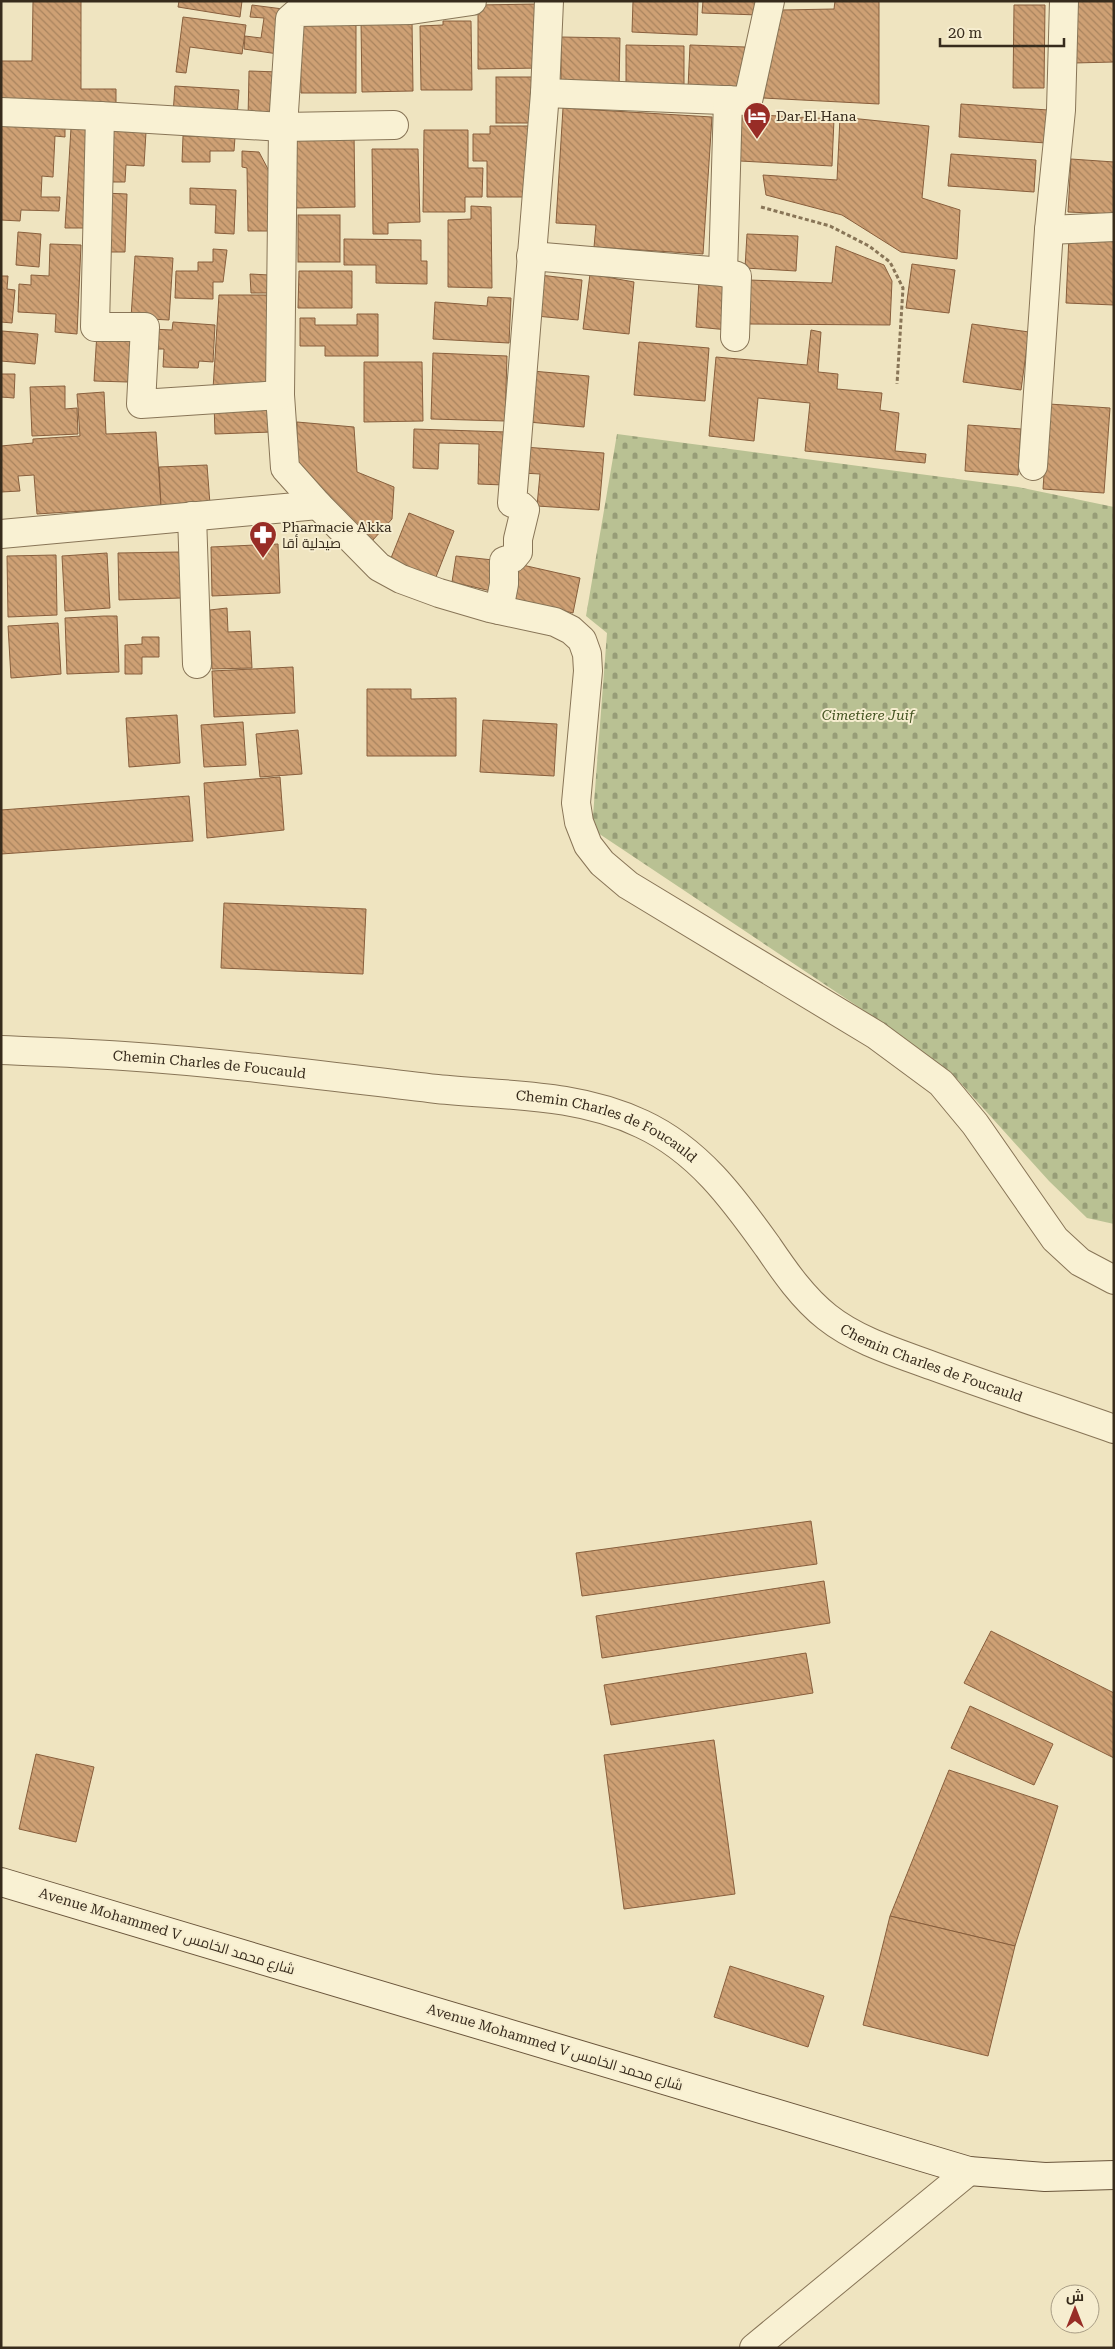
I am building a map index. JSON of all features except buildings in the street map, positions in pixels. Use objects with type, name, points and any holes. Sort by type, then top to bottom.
[{"type":"street","points":[[472,1],[411,10],[298,12],[290,19],[282,128],[280,395],[285,468],[318,505],[379,567],[401,579],[439,593],[499,610],[555,622],[571,630],[582,640],[587,654],[588,671],[576,803],[579,822],[588,845],[602,863],[628,884],[697,928],[876,1035],[941,1083],[980,1131],[1055,1239],[1080,1262],[1114,1280]]},
{"type":"street","points":[[499,610],[504,584],[504,561],[513,558],[518,552],[518,539],[525,510],[521,506],[512,503],[545,93],[549,1]]},
{"type":"street","points":[[545,93],[748,102],[770,1]]},
{"type":"street","points":[[1033,466],[1049,230],[1061,110],[1064,1]]},
{"type":"street","points":[[724,272],[724,197],[728,100]]},
{"type":"street","points":[[1,112],[100,116],[282,128],[394,126]]},
{"type":"street","points":[[100,116],[95,327],[145,327],[141,404],[280,395]]},
{"type":"street","points":[[1049,230],[1114,226]]},
{"type":"street","points":[[531,256],[724,272],[736,276],[735,337]]},
{"type":"street","points":[[1,534],[318,505]]},
{"type":"street","points":[[192,516],[197,664]]},
{"type":"street","name":"Chemin Charles de Foucauld","points":[[1,1050],[126,1056],[469,1092],[527,1096],[573,1101],[614,1112],[644,1124],[682,1147],[722,1185],[801,1292],[828,1318],[852,1333],[894,1351],[1114,1429]]},
{"type":"street","name":"Avenue Mohammed V شارع محمد الخامس","points":[[1,1882],[969,2170],[1045,2177],[1114,2175]]},
{"type":"street","points":[[754,2348],[969,2170]]},
{"type":"path","points":[[724,197],[830,226],[870,246],[890,262],[903,288],[897,384]]},
{"type":"green space","name":"Cimetiere Juif","points":[[617,434],[1018,487],[1114,507],[1114,1224],[1087,1218],[1049,1181],[956,1078],[878,1020],[592,829],[607,633],[586,616]]},
{"type":"place","name":"Dar El Hana","points":[[757,140]]},
{"type":"place","name":"Pharmacie Akka صيدلية أقا","points":[[263,559]]}]
